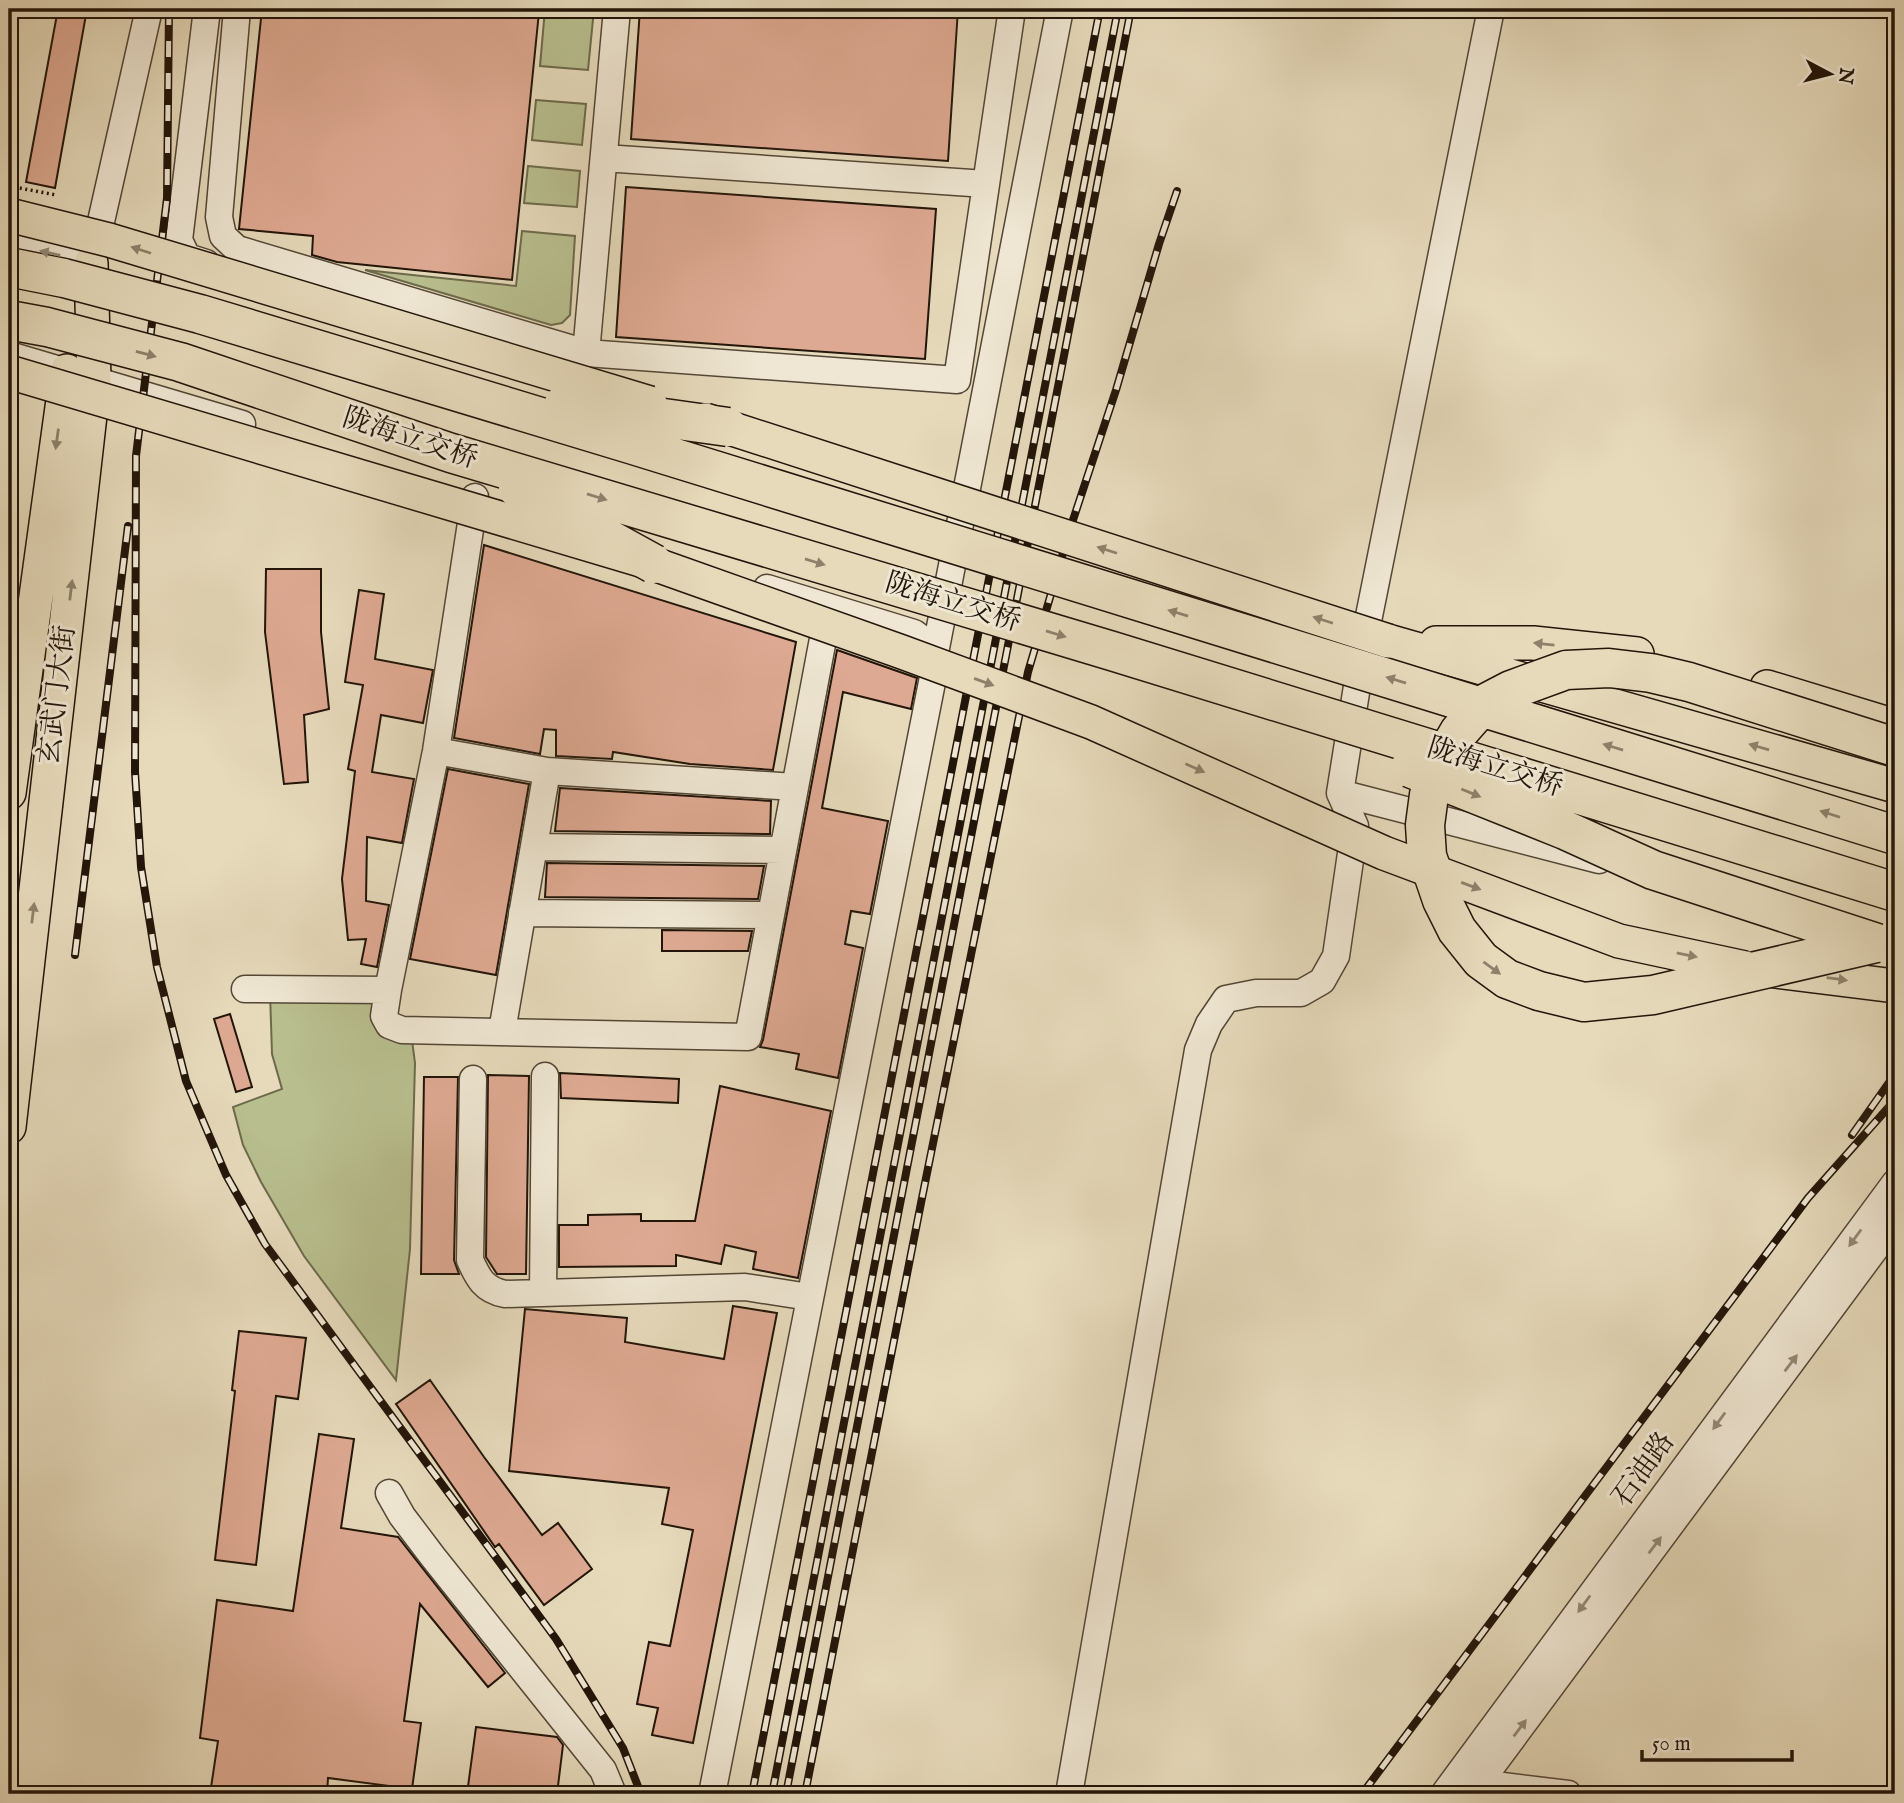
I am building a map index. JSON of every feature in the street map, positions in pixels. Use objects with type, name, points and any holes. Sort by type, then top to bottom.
[{"type":"highway","name":"陇海立交桥","points":[[9,267],[64,278],[200,314],[1895,835]]},
{"type":"highway","name":"陇海立交桥","points":[[9,320],[47,327],[180,362],[451,453],[1112,651],[1895,892]]},
{"type":"highway","points":[[442,388],[728,427]]},
{"type":"highway","points":[[451,453],[653,564]]},
{"type":"highway","points":[[1112,651],[1565,830],[1653,870],[1889,943]]},
{"type":"highway","points":[[1889,943],[1653,995],[1584,1002],[1539,991],[1507,979],[1481,960],[1457,930],[1442,900],[1427,856],[1425,825],[1429,795],[1437,770],[1459,732],[1473,716],[1488,702],[1511,690],[1566,670],[1609,668],[1664,676],[1895,747]]},
{"type":"main road","points":[[9,215],[109,240],[728,427],[1388,641],[1895,786]]},
{"type":"main road","name":"玄武门大街","points":[[9,1127],[18,970],[91,263]]},
{"type":"main road","points":[[9,372],[653,564],[902,652],[1091,722],[1384,853],[1619,941],[1745,968],[1895,986]]},
{"type":"main road","name":"玄武门大街","points":[[9,793],[81,375]]},
{"type":"main road","points":[[1388,641],[1533,643],[1665,657],[1895,726]]},
{"type":"street","points":[[9,244],[91,263],[149,9]]},
{"type":"street","points":[[207,9],[179,240],[187,257],[964,507]]},
{"type":"street","points":[[237,9],[219,217],[223,236],[237,250],[586,353],[957,380],[1012,9]]},
{"type":"street","points":[[586,353],[617,9]]},
{"type":"street","points":[[712,1794],[808,1297],[935,667],[935,653],[1060,9]]},
{"type":"street","points":[[1069,1794],[1198,1050],[1209,1024],[1226,999],[1256,993],[1301,993],[1322,981],[1336,956],[1354,826],[1340,793],[1365,636],[1491,9]]},
{"type":"street","points":[[604,158],[986,184]]},
{"type":"street","points":[[9,355],[914,633],[935,653]]},
{"type":"street","points":[[475,497],[436,751],[384,1016],[389,1025],[402,1030],[748,1037],[829,607]]},
{"type":"street","points":[[436,751],[547,771],[795,787]]},
{"type":"street","points":[[502,1031],[547,771]]},
{"type":"street","points":[[1340,793],[1889,943]]},
{"type":"street","points":[[534,847],[783,850]]},
{"type":"street","points":[[522,913],[771,915]]},
{"type":"street","points":[[245,989],[388,990]]},
{"type":"street","points":[[543,1293],[545,1076]]},
{"type":"street","points":[[473,1079],[470,1260],[478,1279],[492,1292],[505,1294],[746,1287],[808,1297]]},
{"type":"street","name":"石油路","points":[[1470,1783],[1895,1184]]},
{"type":"street","name":"石油路","points":[[1444,1794],[1470,1783],[1895,1222]]},
{"type":"street","points":[[388,1493],[433,1557],[603,1770],[613,1794]]},
{"type":"street","points":[[1470,1783],[1568,1794]]},
{"type":"path","points":[[9,186],[56,195]]},
{"type":"green space","points":[[545,9],[594,9],[588,70],[540,66]]},
{"type":"green space","points":[[536,100],[586,104],[582,145],[532,140]]},
{"type":"green space","points":[[528,166],[580,171],[577,207],[524,203]]},
{"type":"green space","points":[[522,231],[575,236],[570,315],[562,323],[551,325],[365,270],[516,286]]},
{"type":"green space","points":[[270,992],[396,996],[394,1021],[411,1032],[415,1063],[410,1249],[396,1380],[304,1256],[243,1145],[233,1107],[282,1089],[272,1054]]},
{"type":"building","points":[[58,9],[87,9],[55,188],[26,182]]},
{"type":"building","points":[[262,9],[511,9],[539,12],[512,280],[337,262],[312,255],[313,236],[239,229]]},
{"type":"building","points":[[640,9],[958,9],[948,161],[631,139]]},
{"type":"building","points":[[626,187],[936,209],[925,359],[616,337]]},
{"type":"building","points":[[484,545],[796,642],[773,770],[690,764],[613,752],[612,759],[556,756],[556,730],[544,729],[540,754],[454,738]]},
{"type":"building","points":[[266,569],[321,569],[321,632],[329,709],[304,715],[308,782],[284,784],[265,632]]},
{"type":"building","points":[[359,590],[384,594],[375,659],[433,670],[423,723],[381,715],[372,772],[414,779],[402,843],[367,837],[366,901],[389,905],[377,967],[361,964],[366,939],[348,940],[342,879],[355,771],[348,769],[363,685],[345,682]]},
{"type":"building","points":[[837,650],[917,678],[911,709],[843,692],[822,808],[888,821],[870,914],[851,911],[845,944],[863,948],[838,1078],[796,1069],[799,1054],[760,1047]]},
{"type":"building","points":[[448,769],[529,784],[496,975],[410,959]]},
{"type":"building","points":[[560,788],[771,801],[770,834],[555,831]]},
{"type":"building","points":[[547,863],[764,866],[758,899],[545,897]]},
{"type":"building","points":[[662,930],[752,931],[748,951],[662,951]]},
{"type":"building","points":[[230,1014],[252,1087],[236,1092],[214,1019]]},
{"type":"building","points":[[560,1073],[679,1079],[678,1103],[561,1098]]},
{"type":"building","points":[[488,1075],[529,1076],[526,1274],[497,1274],[486,1257]]},
{"type":"building","points":[[424,1077],[458,1077],[454,1260],[459,1274],[421,1274]]},
{"type":"building","points":[[720,1086],[831,1111],[798,1278],[753,1269],[756,1252],[725,1245],[721,1264],[676,1255],[676,1266],[559,1267],[559,1225],[588,1225],[588,1215],[641,1214],[641,1221],[695,1221]]},
{"type":"building","points":[[733,1306],[777,1313],[693,1743],[652,1735],[658,1708],[637,1704],[649,1642],[670,1646],[693,1530],[662,1524],[669,1488],[509,1471],[525,1309],[627,1318],[625,1342],[724,1359]]},
{"type":"building","points":[[239,1331],[306,1338],[298,1399],[276,1396],[256,1565],[215,1560],[235,1391],[232,1390]]},
{"type":"building","points":[[430,1380],[542,1535],[558,1523],[592,1569],[544,1605],[499,1544],[495,1547],[396,1404]]},
{"type":"building","points":[[319,1434],[354,1439],[341,1528],[398,1537],[505,1673],[488,1687],[420,1604],[404,1721],[421,1723],[412,1789],[328,1778],[327,1794],[210,1794],[218,1741],[200,1738],[217,1600],[293,1611]]},
{"type":"building","points":[[476,1727],[557,1737],[563,1745],[557,1794],[467,1794]]},
{"type":"railway","points":[[169,9],[167,198],[136,456],[135,772],[141,867],[157,967],[186,1081],[226,1175],[265,1244],[556,1639],[623,1748],[641,1794]]},
{"type":"railway","points":[[752,1794],[1100,9]]},
{"type":"railway","points":[[772,1794],[1118,9]]},
{"type":"railway","points":[[786,1794],[1131,9]]},
{"type":"railway","points":[[805,1794],[1028,672],[1071,526],[1177,191]]},
{"type":"railway","points":[[75,955],[128,526]]},
{"type":"railway","points":[[1852,1135],[1895,1074]]},
{"type":"railway","points":[[1362,1794],[1808,1198],[1895,1100]]}]
